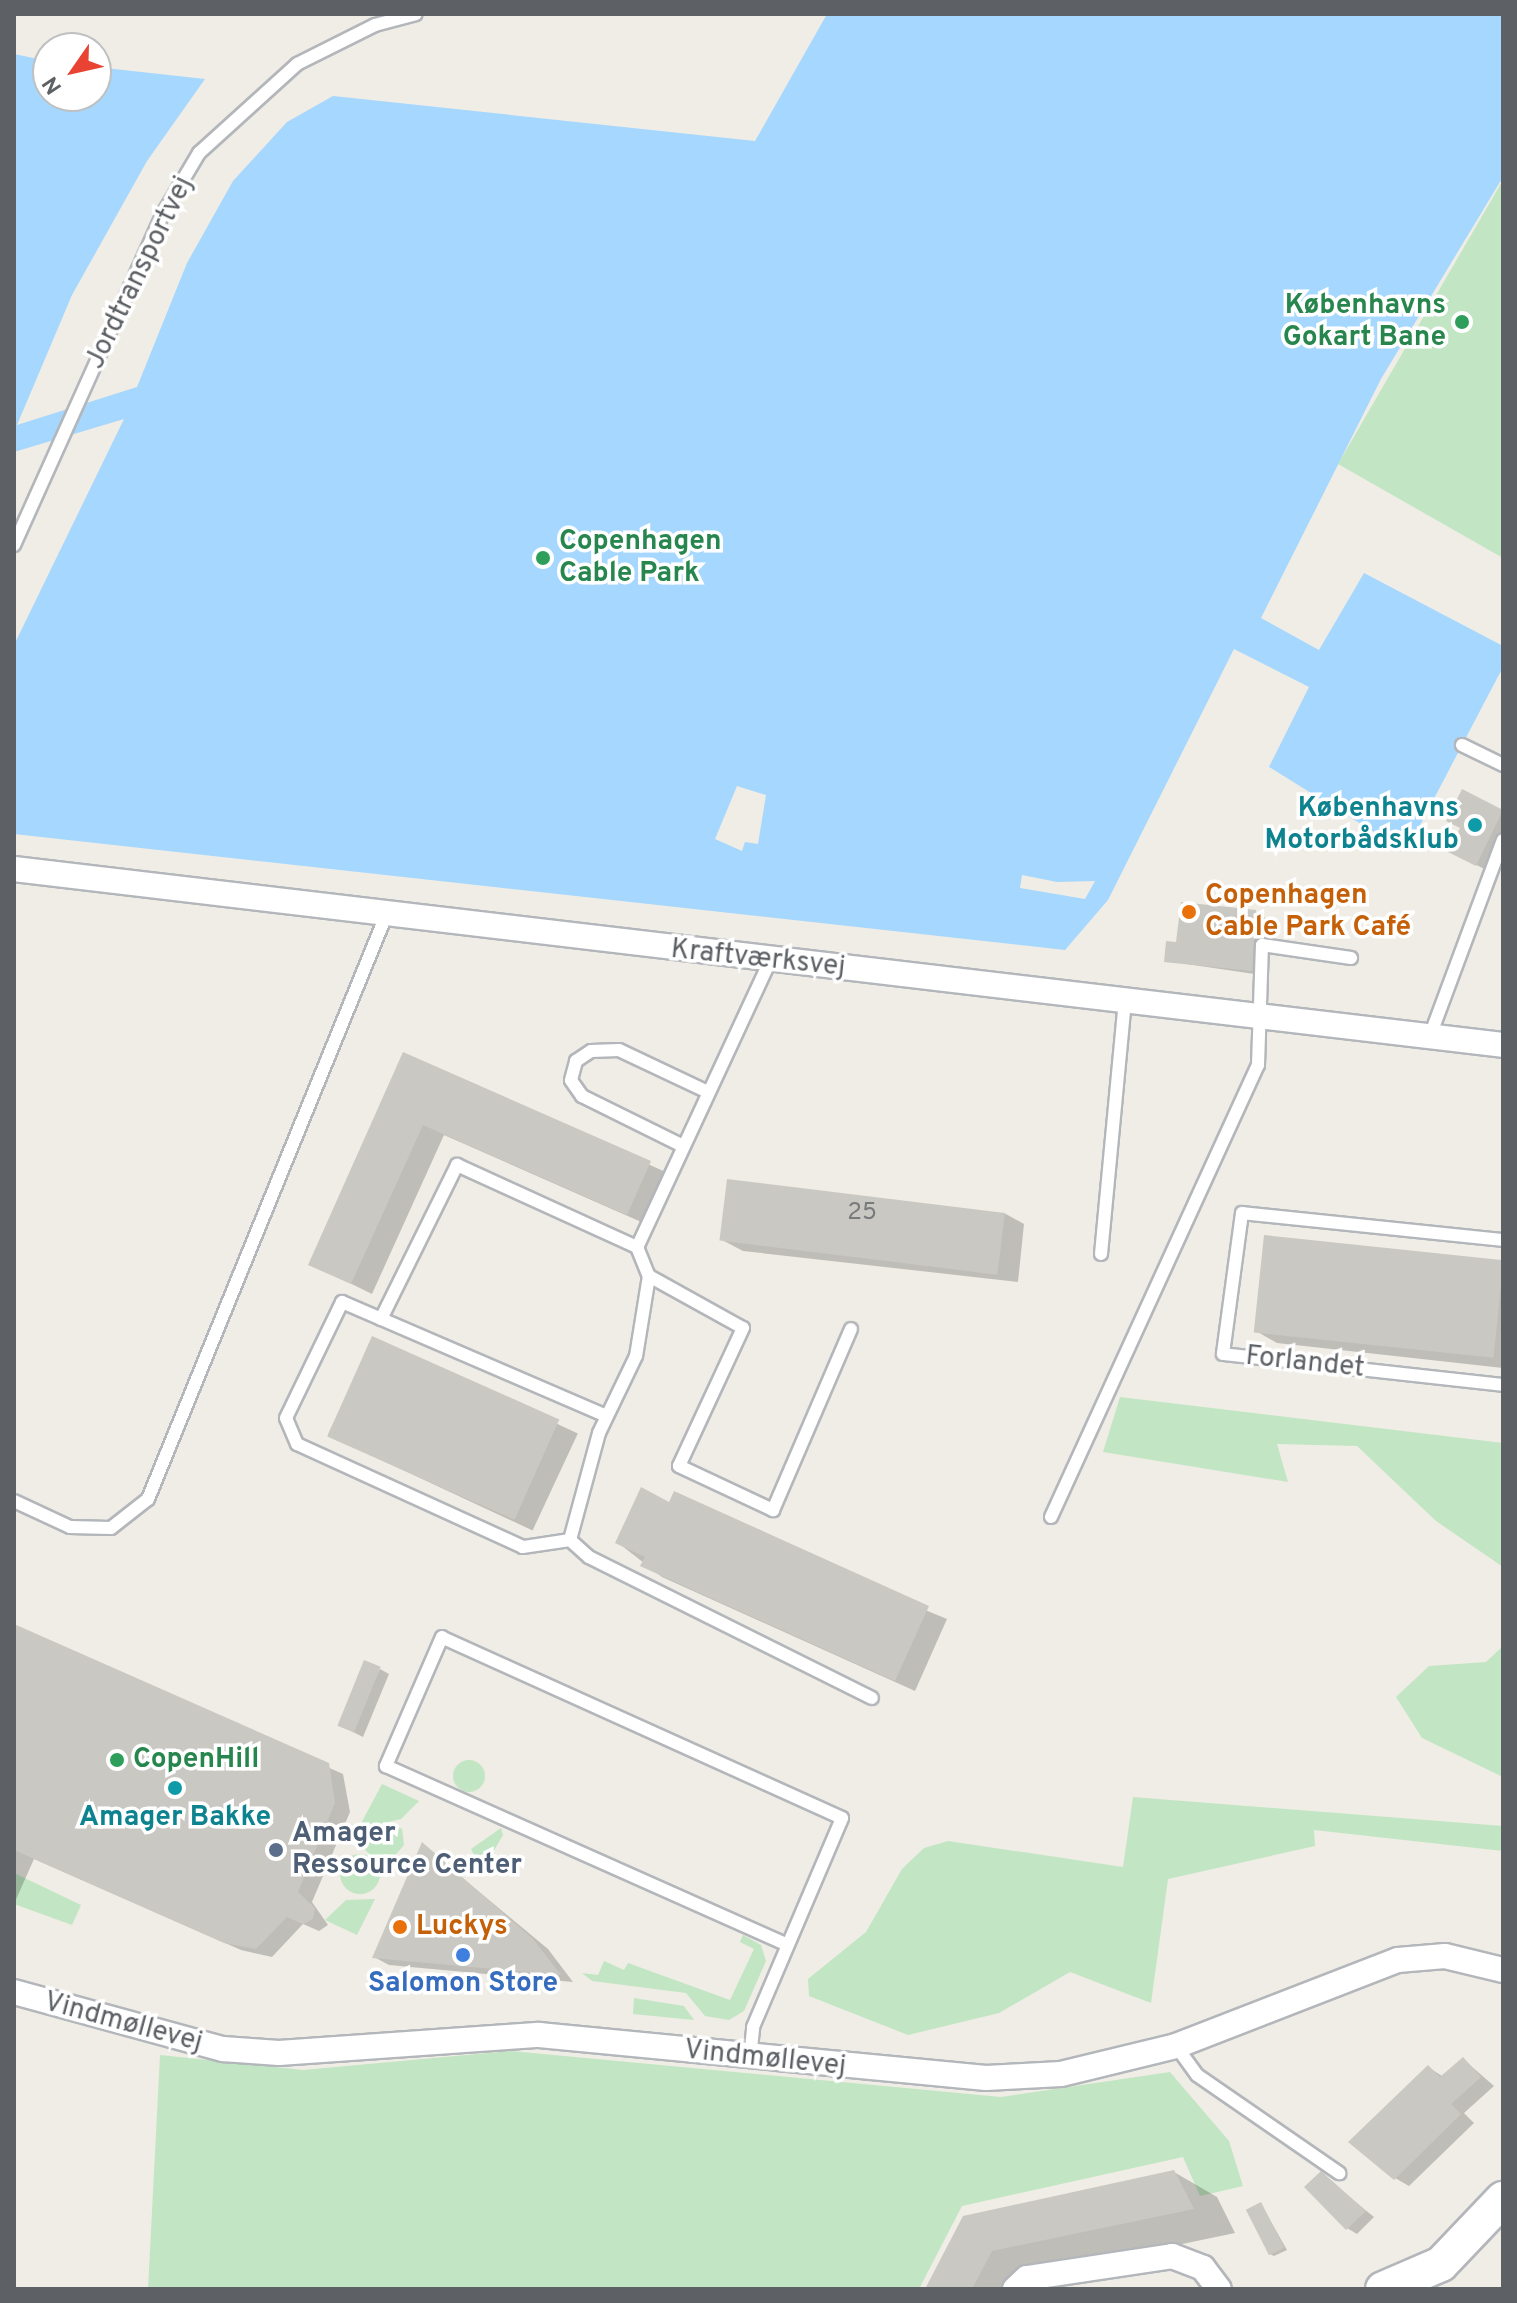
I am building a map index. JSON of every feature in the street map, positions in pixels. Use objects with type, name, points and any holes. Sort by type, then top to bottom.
[{"type":"street","name":"Kraftværksvej","points":[[14,869],[385,918],[1503,1045]]},
{"type":"street","name":"Vindmøllevej","points":[[14,1992],[223,2049],[293,2053],[539,2035],[750,2058],[986,2078],[1061,2074],[1176,2046],[1398,1960],[1445,1956],[1503,1970]]},
{"type":"street","points":[[1383,2289],[1441,2264],[1503,2199]]},
{"type":"street","points":[[1015,2289],[1027,2278],[1172,2256],[1203,2268],[1219,2289]]},
{"type":"lane","name":"Jordtransportvej","points":[[14,545],[164,212],[199,153],[297,64],[375,25],[416,14]]},
{"type":"lane","points":[[1462,745],[1503,765]]},
{"type":"lane","points":[[1430,1036],[1503,840]]},
{"type":"lane","points":[[14,1501],[70,1527],[111,1528],[148,1499],[385,918]]},
{"type":"lane","points":[[1051,1517],[1258,1065],[1256,1016],[1262,945],[1351,958]]},
{"type":"lane","points":[[637,1247],[770,961]]},
{"type":"lane","points":[[1101,1254],[1125,1001]]},
{"type":"lane","points":[[683,1146],[582,1096],[571,1080],[576,1061],[591,1051],[619,1050],[708,1092]]},
{"type":"lane","points":[[381,1319],[457,1165],[637,1247],[649,1276],[636,1356],[607,1416],[570,1540]]},
{"type":"lane","name":"Forlandet","points":[[1503,1240],[1242,1213],[1223,1354],[1503,1385]]},
{"type":"lane","points":[[649,1276],[743,1328],[679,1466],[773,1510],[851,1329]]},
{"type":"lane","points":[[570,1540],[523,1547],[297,1444],[286,1418],[342,1302],[607,1416]]},
{"type":"lane","points":[[570,1540],[589,1557],[872,1698]]},
{"type":"lane","points":[[750,2058],[753,2027],[842,1818],[442,1637],[386,1766],[786,1944]]},
{"type":"lane","points":[[1176,2046],[1197,2075],[1339,2173]]},
{"type":"green space","name":"Københavns Gokart Bane","points":[[1503,180],[1503,558],[1338,464]]},
{"type":"green space","points":[[1120,1397],[1503,1443],[1503,1567],[1436,1521],[1357,1446],[1277,1444],[1288,1482],[1103,1452]]},
{"type":"green space","points":[[1503,1646],[1503,1777],[1422,1738],[1396,1697],[1429,1666],[1486,1662]]},
{"type":"green space","points":[[469,1760],[480,1765],[485,1776],[480,1787],[469,1792],[458,1787],[453,1776],[458,1765]]},
{"type":"green space","points":[[382,1784],[419,1801],[401,1819],[358,1829]]},
{"type":"green space","points":[[1133,1797],[1503,1826],[1503,1851],[1314,1830],[1315,1846],[1168,1879],[1151,2003],[1070,1972],[999,2013],[908,2035],[809,1996],[808,1979],[866,1932],[902,1869],[924,1848],[948,1841],[1123,1867]]},
{"type":"green space","points":[[402,1828],[404,1845],[385,1867],[366,1851],[361,1836]]},
{"type":"green space","points":[[501,1828],[503,1835],[482,1871],[471,1849]]},
{"type":"green space","points":[[360,1854],[374,1860],[380,1874],[374,1888],[360,1894],[346,1888],[340,1874],[346,1860]]},
{"type":"green space","points":[[14,1873],[81,1905],[72,1925],[14,1904]]},
{"type":"green space","points":[[375,1899],[357,1935],[325,1920],[346,1900]]},
{"type":"green space","points":[[743,1935],[761,1945],[766,1961],[744,2011],[729,2020],[705,2016],[686,1993],[592,1981],[582,1973],[598,1975],[604,1961],[624,1970],[628,1963],[730,2000],[754,1949],[740,1942]]},
{"type":"green space","points":[[634,1998],[684,2006],[694,2020],[633,2014]]},
{"type":"green space","points":[[511,2051],[1001,2097],[1170,2072],[1229,2141],[1243,2186],[1200,2196],[1183,2157],[962,2206],[919,2289],[148,2289],[160,2055],[303,2070]]},
{"type":"water","points":[[827,14],[1503,14],[1503,177],[1381,379],[1261,618],[1319,650],[1364,573],[1503,646],[1503,667],[1406,852],[1269,767],[1309,687],[1234,649],[1108,900],[1065,950],[14,834],[14,645],[124,419],[14,452],[14,54],[32,58],[32,112],[112,112],[112,69],[205,79],[147,161],[72,295],[17,425],[137,387],[187,263],[233,181],[287,122],[333,96],[755,141]]},
{"type":"pier","points":[[737,786],[766,795],[758,844],[745,842],[742,851],[715,839]]},
{"type":"pier","points":[[1022,875],[1057,882],[1095,881],[1085,899],[1020,888]]},
{"type":"building","name":"Københavns Motorbådsklub","points":[[1462,789],[1503,810],[1476,866],[1448,852],[1460,828],[1446,821]]},
{"type":"building","points":[[1181,902],[1256,910],[1252,971],[1164,962],[1166,941],[1176,942]]},
{"type":"building","points":[[403,1052],[651,1161],[627,1215],[423,1125],[351,1284],[308,1265]]},
{"type":"building","points":[[727,1179],[1005,1213],[997,1275],[719,1241]]},
{"type":"building","points":[[1264,1235],[1503,1260],[1493,1358],[1254,1332]]},
{"type":"building","points":[[372,1336],[559,1419],[515,1520],[327,1436]]},
{"type":"building","points":[[641,1487],[669,1502],[674,1491],[929,1606],[895,1681],[640,1566],[645,1557],[615,1543]]},
{"type":"building","name":"Amager Bakke","points":[[14,1624],[329,1763],[335,1803],[298,1892],[315,1908],[313,1919],[303,1924],[287,1917],[256,1949],[224,1943],[14,1850]]},
{"type":"building","points":[[364,1660],[381,1667],[354,1733],[337,1726]]},
{"type":"building","points":[[422,1842],[533,1939],[561,1975],[372,1958]]},
{"type":"building","points":[[1463,2057],[1481,2077],[1451,2104],[1461,2114],[1394,2180],[1348,2142],[1428,2065],[1440,2077]]},
{"type":"building","points":[[1174,2170],[1194,2209],[992,2251],[972,2289],[925,2289],[963,2216]]},
{"type":"building","points":[[1321,2171],[1366,2211],[1346,2230],[1304,2187]]},
{"type":"building","points":[[1261,2202],[1284,2247],[1269,2255],[1246,2210]]},
{"type":"place","name":"Københavns Gokart Bane","points":[[1462,322]]},
{"type":"place","name":"Copenhagen Cable Park","points":[[543,558]]},
{"type":"place","name":"Københavns Motorbådsklub","points":[[1475,825]]},
{"type":"place","name":"Copenhagen Cable Park Café","points":[[1189,912]]},
{"type":"place","name":"CopenHill","points":[[117,1760]]},
{"type":"place","name":"Amager Bakke","points":[[175,1788]]},
{"type":"place","name":"Amager Ressource Center","points":[[276,1850]]},
{"type":"place","name":"Luckys","points":[[400,1927]]},
{"type":"place","name":"Salomon Store","points":[[463,1955]]}]
